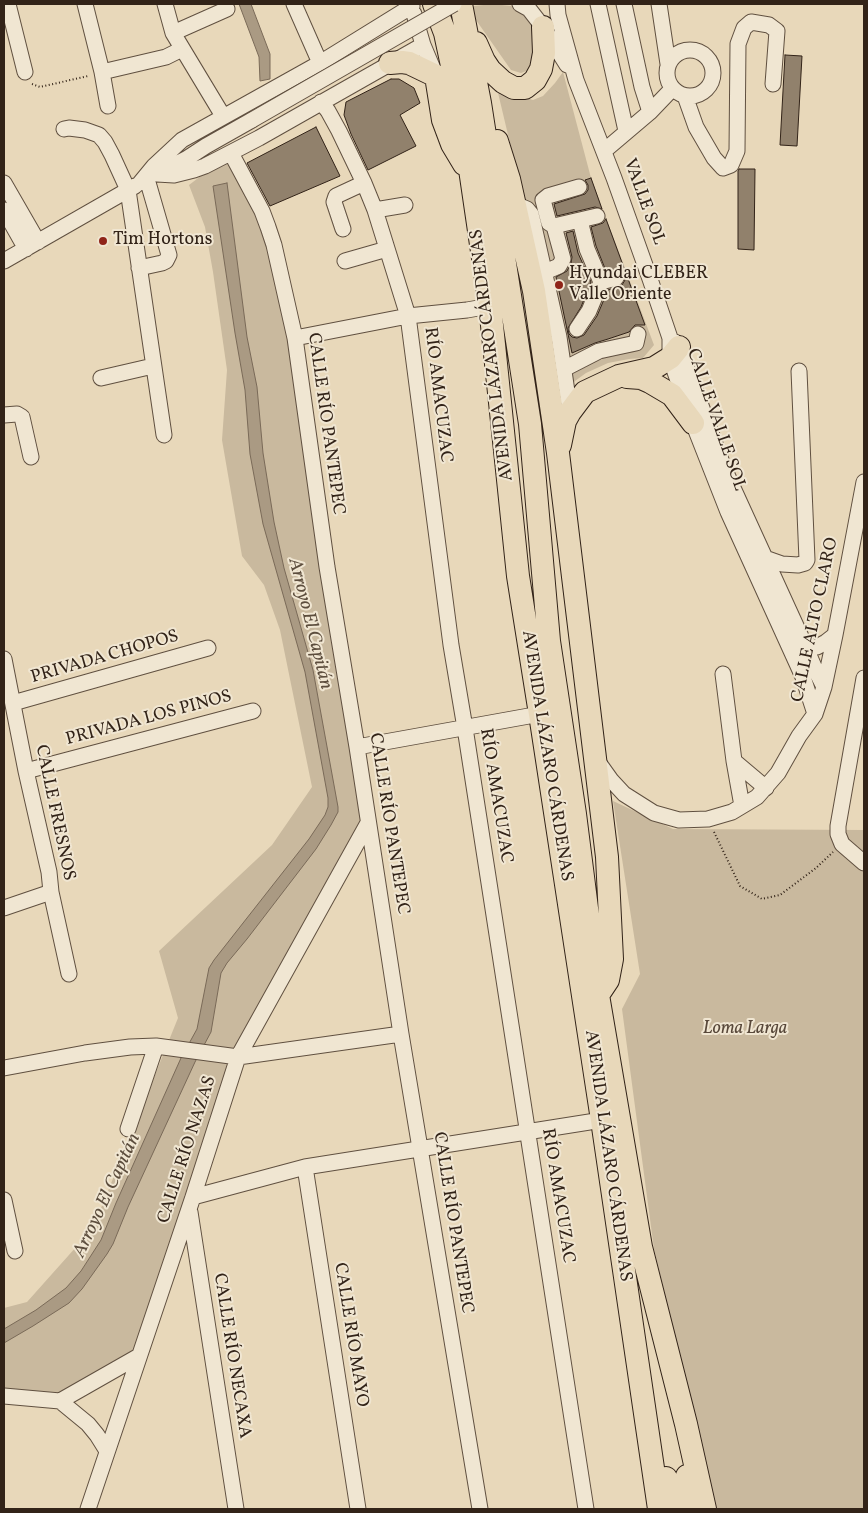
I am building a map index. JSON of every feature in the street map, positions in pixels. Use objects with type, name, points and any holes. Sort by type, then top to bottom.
[{"type":"highway","name":"AVENIDA LÁZARO CÁRDENAS","points":[[434,4],[445,34],[461,108],[490,306],[518,576],[602,1120],[658,1509]]},
{"type":"highway","name":"AVENIDA LÁZARO CÁRDENAS","points":[[459,6],[480,103],[530,424],[549,641],[575,814],[598,995],[640,1247],[674,1376],[705,1509]]},
{"type":"highway","points":[[459,6],[490,70],[502,82],[514,88],[525,88],[535,80],[541,69],[544,53],[543,27]]},
{"type":"highway","points":[[390,63],[409,63],[436,76],[443,120],[456,152],[470,173]]},
{"type":"highway","points":[[480,103],[488,117],[501,153],[515,204],[534,292],[558,453],[607,857],[612,959],[608,980],[598,995]]},
{"type":"highway","points":[[558,453],[565,421],[585,392],[619,376],[647,370],[673,348]]},
{"type":"highway","points":[[619,376],[641,378],[658,385],[672,395],[693,423]]},
{"type":"highway","points":[[631,1322],[640,1336],[643,1346],[670,1497],[674,1505],[681,1508],[688,1504],[692,1498],[669,1400],[668,1388],[674,1376]]},
{"type":"street","points":[[8,4],[24,72]]},
{"type":"street","points":[[85,4],[102,72],[108,106]]},
{"type":"street","points":[[165,4],[173,34],[223,116]]},
{"type":"street","points":[[294,4],[320,63]]},
{"type":"street","name":"VALLE SOL","points":[[556,4],[576,80],[604,151],[673,348]]},
{"type":"street","points":[[598,4],[626,131]]},
{"type":"street","points":[[624,4],[642,87],[650,112]]},
{"type":"street","points":[[659,4],[668,64],[667,77],[679,93],[714,158],[723,168],[731,165],[737,150],[738,44],[744,28],[751,22],[769,25],[778,31],[773,84]]},
{"type":"street","points":[[164,435],[139,268],[143,182],[154,166],[182,140],[320,63],[411,5],[436,76]]},
{"type":"street","points":[[4,261],[252,120],[459,6]]},
{"type":"street","name":"VALLE SOL","points":[[527,6],[543,27],[576,80]]},
{"type":"street","points":[[173,34],[227,9]]},
{"type":"street","points":[[143,182],[194,170],[231,153],[424,45]]},
{"type":"street","points":[[102,72],[166,57],[182,49]]},
{"type":"street","points":[[604,151],[650,112],[679,93],[693,97],[700,95],[711,84],[713,77],[711,62],[700,52],[685,50],[678,53],[668,64]]},
{"type":"street","name":"RÍO AMACUZAC","points":[[321,102],[339,131],[376,210],[408,316],[451,645],[586,1509]]},
{"type":"street","points":[[64,129],[84,130],[99,135],[112,155],[143,182],[169,255],[166,261],[139,268]]},
{"type":"street","name":"CALLE RÍO PANTEPEC","points":[[231,153],[268,227],[274,245],[294,338],[327,567],[401,1034],[480,1509]]},
{"type":"street","points":[[343,229],[334,202],[336,196],[364,183]]},
{"type":"street","points":[[4,184],[32,245]]},
{"type":"street","points":[[545,272],[559,266],[563,259],[554,226],[549,223],[543,200],[548,196],[579,187]]},
{"type":"street","points":[[515,204],[527,209],[531,214],[557,328],[570,412]]},
{"type":"street","points":[[376,210],[405,205]]},
{"type":"street","points":[[4,210],[32,245]]},
{"type":"street","points":[[554,226],[597,216]]},
{"type":"street","points":[[577,329],[589,311],[600,282],[587,249],[580,220]]},
{"type":"street","points":[[345,261],[387,249]]},
{"type":"street","points":[[600,282],[616,278]]},
{"type":"street","points":[[294,338],[408,316],[490,306]]},
{"type":"street","points":[[564,369],[599,351],[636,343],[638,334]]},
{"type":"street","name":"CALLE VALLE SOL","points":[[673,348],[693,423],[728,512],[803,678],[815,714]]},
{"type":"street","name":"CALLE VALLE SOL","points":[[673,348],[724,468],[824,686]]},
{"type":"street","points":[[102,378],[153,366]]},
{"type":"street","points":[[765,558],[782,564],[798,565],[805,563],[807,560],[799,371]]},
{"type":"street","points":[[4,415],[17,414],[22,418],[31,458]]},
{"type":"street","name":"CALLE ALTO CLARO","points":[[595,757],[624,794],[654,813],[679,820],[708,819],[732,812],[757,797],[766,788],[778,774],[799,736],[815,714],[824,686],[864,482]]},
{"type":"street","points":[[803,641],[817,647],[835,636]]},
{"type":"street","name":"PRIVADA CHOPOS","points":[[9,695],[208,648]]},
{"type":"street","name":"CALLE FRESNOS","points":[[4,659],[9,695],[49,872],[51,892],[69,974]]},
{"type":"street","points":[[723,674],[734,761],[742,806]]},
{"type":"street","points":[[864,678],[838,826],[838,834],[842,844],[864,863]]},
{"type":"street","name":"PRIVADA LOS PINOS","points":[[26,771],[253,711]]},
{"type":"street","points":[[357,747],[540,714]]},
{"type":"street","points":[[734,761],[766,788]]},
{"type":"street","name":"CALLE RÍO NAZAS","points":[[88,1509],[238,1057],[368,823]]},
{"type":"street","points":[[4,908],[51,892]]},
{"type":"street","points":[[4,1068],[103,1050],[156,1046],[238,1057],[401,1034]]},
{"type":"street","points":[[128,1129],[156,1046]]},
{"type":"street","points":[[191,1203],[305,1167],[602,1120]]},
{"type":"street","name":"CALLE RÍO MAYO","points":[[305,1167],[358,1509]]},
{"type":"street","points":[[4,1200],[15,1251]]},
{"type":"street","name":"CALLE RÍO NECAXA","points":[[191,1203],[236,1509]]},
{"type":"street","points":[[60,1401],[139,1356]]},
{"type":"street","points":[[4,1396],[60,1401],[88,1424],[108,1451]]},
{"type":"path","points":[[24,72],[30,83],[40,87],[102,72]]},
{"type":"path","points":[[708,819],[740,886],[762,899],[780,895],[816,868],[842,844]]},
{"type":"green space","points":[[493,4],[511,6],[525,11],[535,26],[538,38],[529,70],[521,73],[511,70],[469,10],[474,6]]},
{"type":"green space","points":[[563,72],[591,178],[654,345],[643,358],[608,363],[586,373],[575,381],[561,397],[524,202],[494,76],[520,96],[533,100],[543,96]]},
{"type":"green space","points":[[231,153],[274,245],[368,823],[238,1057],[139,1356],[60,1401],[4,1396],[4,1308],[27,1302],[93,1228],[178,1018],[159,951],[272,845],[312,787],[280,630],[264,585],[242,556],[222,440],[227,370],[213,272],[205,227],[189,185]]},
{"type":"green space","name":"Loma Larga","points":[[613,801],[673,829],[864,830],[864,1509],[717,1509],[654,1249],[622,1009],[640,974]]},
{"type":"shaded area","points":[[239,4],[251,4],[270,54],[270,79],[260,81],[259,57]]},
{"type":"shaded area","points":[[227,183],[247,337],[257,387],[263,453],[274,522],[284,568],[313,670],[338,812],[316,849],[221,973],[211,1032],[195,1062],[107,1254],[82,1289],[69,1303],[4,1343],[4,1329],[36,1310],[66,1288],[81,1271],[101,1240],[181,1058],[197,1029],[209,968],[309,839],[325,815],[328,807],[328,798],[305,672],[263,524],[250,454],[245,390],[213,186]]},
{"type":"building","points":[[785,55],[802,56],[797,146],[780,145]]},
{"type":"building","points":[[391,79],[399,79],[414,88],[420,103],[400,115],[416,146],[368,170],[344,115],[346,102]]},
{"type":"building","points":[[316,127],[340,176],[270,206],[247,163]]},
{"type":"building","points":[[739,169],[755,169],[754,250],[738,249]]},
{"type":"building","points":[[591,178],[602,209],[595,207],[557,216],[554,204],[585,194],[588,190],[588,185],[585,180]]},
{"type":"building","points":[[606,219],[645,325],[635,325],[629,332],[572,353],[556,277],[567,271],[571,263],[572,257],[566,233],[573,231],[578,253],[591,282],[581,307],[568,328],[569,334],[577,338],[584,335],[597,316],[608,290],[622,285],[625,280],[623,272],[619,269],[606,271],[596,246],[591,227],[603,223]]},
{"type":"place","name":"Tim Hortons","points":[[103,241]]},
{"type":"place","name":"Hyundai CLEBER Valle Oriente","points":[[559,285]]},
{"type":"water label","name":"Arroyo El Capitán","points":[[309,624]]},
{"type":"water label","name":"Arroyo El Capitán","points":[[108,1196]]}]
